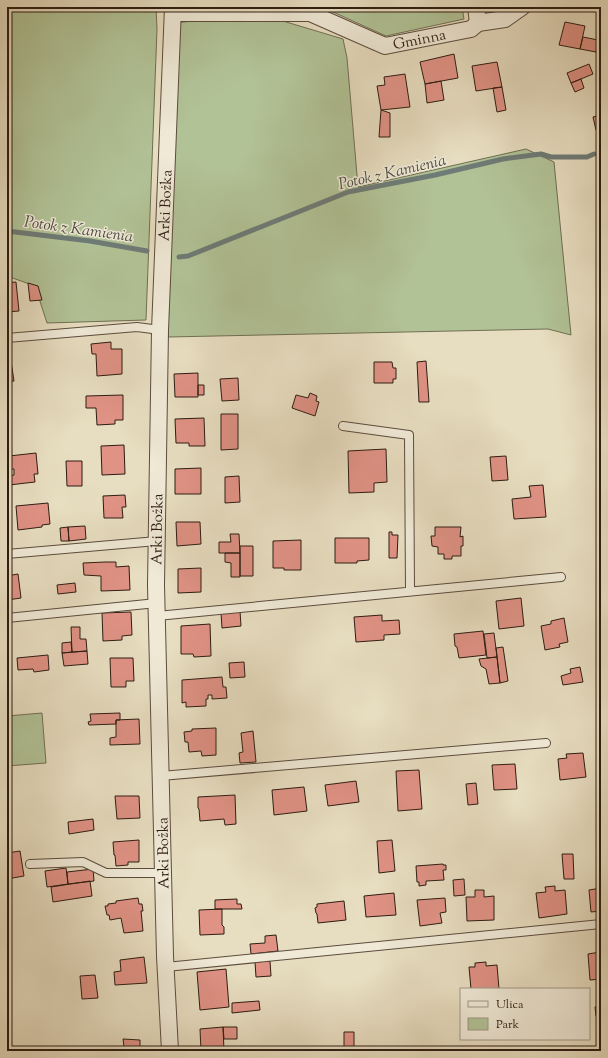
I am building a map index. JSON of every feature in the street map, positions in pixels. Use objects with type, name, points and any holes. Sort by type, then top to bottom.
[{"type":"street","points":[[476,7],[478,23]]},
{"type":"street","name":"Gminna","points":[[173,10],[310,13],[385,46],[471,29],[478,23],[505,19],[522,7]]},
{"type":"street","name":"Arki Bożka","points":[[170,1051],[163,873],[157,609],[157,541],[160,330],[173,10]]},
{"type":"lane","points":[[7,338],[138,327],[160,330]]},
{"type":"lane","points":[[343,426],[409,435],[410,591]]},
{"type":"lane","points":[[7,554],[157,541]]},
{"type":"lane","points":[[7,618],[410,591],[561,577]]},
{"type":"lane","points":[[161,776],[546,743]]},
{"type":"lane","points":[[30,864],[83,862],[106,873],[163,873]]},
{"type":"lane","points":[[166,967],[601,924]]},
{"type":"green space","points":[[7,7],[156,7],[157,29],[146,320],[47,323],[35,286],[7,276]]},
{"type":"green space","points":[[322,7],[462,7],[464,19],[386,36]]},
{"type":"green space","points":[[263,15],[343,39],[347,58],[358,187],[526,149],[554,162],[571,335],[548,329],[168,337],[178,24],[183,22]]},
{"type":"green space","points":[[42,713],[46,763],[7,766],[7,716]]},
{"type":"building","points":[[565,22],[585,26],[580,49],[559,45]]},
{"type":"building","points":[[583,37],[598,40],[596,52],[580,49]]},
{"type":"building","points":[[454,54],[458,78],[425,84],[420,62]]},
{"type":"building","points":[[497,62],[502,87],[476,91],[472,66]]},
{"type":"building","points":[[589,64],[593,74],[571,83],[567,73]]},
{"type":"building","points":[[405,74],[410,107],[381,110],[377,86],[385,85],[384,77]]},
{"type":"building","points":[[581,79],[584,88],[575,92],[571,83]]},
{"type":"building","points":[[441,81],[444,100],[427,103],[425,84]]},
{"type":"building","points":[[502,87],[506,110],[497,112],[493,88]]},
{"type":"building","points":[[381,110],[390,113],[390,137],[379,137]]},
{"type":"building","points":[[601,115],[601,129],[596,130],[593,117]]},
{"type":"building","points":[[16,282],[19,311],[7,312],[7,283]]},
{"type":"building","points":[[28,283],[38,286],[42,300],[30,301]]},
{"type":"building","points":[[111,342],[111,349],[122,349],[122,374],[97,376],[96,354],[92,354],[91,344]]},
{"type":"building","points":[[9,348],[14,381],[7,382],[7,349]]},
{"type":"building","points":[[426,361],[429,402],[419,402],[417,362]]},
{"type":"building","points":[[374,362],[392,362],[393,368],[396,368],[396,379],[393,379],[393,383],[374,383]]},
{"type":"building","points":[[198,373],[198,397],[175,397],[174,374]]},
{"type":"building","points":[[238,378],[239,400],[222,401],[220,379]]},
{"type":"building","points":[[198,385],[204,385],[204,395],[198,395]]},
{"type":"building","points":[[310,393],[317,396],[316,401],[319,402],[315,416],[292,408],[296,395],[308,398]]},
{"type":"building","points":[[123,395],[123,420],[115,420],[115,424],[97,425],[96,408],[86,408],[86,396]]},
{"type":"building","points":[[221,414],[238,414],[238,449],[221,450]]},
{"type":"building","points":[[204,418],[205,446],[189,446],[189,443],[176,443],[175,419]]},
{"type":"building","points":[[124,445],[125,474],[102,475],[101,446]]},
{"type":"building","points":[[386,449],[387,482],[374,483],[374,492],[349,493],[348,451]]},
{"type":"building","points":[[36,453],[38,474],[34,474],[35,482],[9,485],[8,476],[14,475],[14,469],[10,469],[9,456]]},
{"type":"building","points":[[506,456],[508,480],[492,481],[490,457]]},
{"type":"building","points":[[66,461],[82,461],[82,486],[67,486]]},
{"type":"building","points":[[201,468],[201,494],[175,494],[175,469]]},
{"type":"building","points":[[239,476],[240,502],[225,503],[225,477]]},
{"type":"building","points":[[543,485],[546,517],[514,519],[512,499],[531,497],[529,486]]},
{"type":"building","points":[[125,495],[126,507],[122,507],[123,518],[104,518],[103,496]]},
{"type":"building","points":[[48,503],[50,524],[42,525],[42,527],[18,530],[16,506]]},
{"type":"building","points":[[176,522],[200,522],[201,544],[177,546]]},
{"type":"building","points":[[85,526],[86,539],[69,541],[68,527]]},
{"type":"building","points":[[68,527],[69,541],[61,541],[60,528]]},
{"type":"building","points":[[435,527],[461,527],[460,537],[463,536],[463,546],[461,546],[461,556],[452,556],[452,559],[444,559],[444,554],[438,554],[438,547],[432,546],[431,536],[435,536]]},
{"type":"building","points":[[389,532],[392,532],[392,535],[398,535],[397,558],[389,558]]},
{"type":"building","points":[[230,534],[239,534],[240,553],[219,553],[219,542],[231,542]]},
{"type":"building","points":[[335,538],[369,538],[369,560],[357,561],[357,563],[335,563]]},
{"type":"building","points":[[301,540],[301,570],[284,570],[284,568],[273,568],[273,541]]},
{"type":"building","points":[[240,546],[253,546],[253,576],[240,576]]},
{"type":"building","points":[[225,553],[240,553],[240,577],[231,577],[231,563],[225,562]]},
{"type":"building","points":[[116,562],[116,567],[129,566],[130,590],[101,591],[101,576],[84,575],[83,563]]},
{"type":"building","points":[[201,568],[201,592],[178,593],[178,569]]},
{"type":"building","points":[[18,574],[21,598],[7,600],[7,576]]},
{"type":"building","points":[[75,583],[76,592],[58,594],[57,585]]},
{"type":"building","points":[[521,598],[524,626],[499,629],[496,601]]},
{"type":"building","points":[[240,611],[241,626],[222,628],[221,613]]},
{"type":"building","points":[[131,612],[132,635],[122,636],[122,640],[103,641],[102,613]]},
{"type":"building","points":[[382,615],[382,621],[399,620],[400,634],[384,635],[384,640],[356,642],[354,617]]},
{"type":"building","points":[[564,618],[568,642],[559,644],[560,647],[545,650],[541,626],[551,624],[551,621]]},
{"type":"building","points":[[210,624],[211,656],[194,657],[193,654],[181,654],[181,626]]},
{"type":"building","points":[[71,627],[80,627],[80,639],[86,639],[87,651],[72,652]]},
{"type":"building","points":[[483,631],[486,655],[459,658],[457,647],[455,646],[454,634]]},
{"type":"building","points":[[494,633],[497,657],[487,658],[484,634]]},
{"type":"building","points":[[71,642],[72,652],[62,653],[62,643]]},
{"type":"building","points":[[503,647],[508,681],[500,683],[496,648]]},
{"type":"building","points":[[87,651],[88,664],[64,666],[62,653]]},
{"type":"building","points":[[48,655],[49,670],[34,672],[33,669],[18,670],[17,658]]},
{"type":"building","points":[[497,657],[500,683],[489,684],[486,669],[481,666],[479,659]]},
{"type":"building","points":[[110,658],[133,658],[134,681],[126,681],[126,687],[111,687]]},
{"type":"building","points":[[244,662],[245,677],[230,678],[229,663]]},
{"type":"building","points":[[580,667],[583,682],[563,685],[561,676],[571,673],[570,669]]},
{"type":"building","points":[[222,677],[223,687],[226,687],[227,698],[212,699],[212,695],[208,695],[208,699],[206,699],[206,706],[186,707],[186,702],[182,703],[182,680]]},
{"type":"building","points":[[120,713],[120,720],[116,720],[116,724],[89,725],[88,722],[91,721],[90,714]]},
{"type":"building","points":[[139,719],[140,744],[110,745],[110,738],[116,737],[116,720]]},
{"type":"building","points":[[216,728],[216,755],[202,756],[201,751],[189,752],[188,742],[185,742],[184,732],[192,731],[192,729]]},
{"type":"building","points":[[253,731],[256,762],[240,763],[239,753],[243,752],[241,733]]},
{"type":"building","points":[[583,753],[586,777],[560,780],[558,759],[567,758],[566,754]]},
{"type":"building","points":[[515,764],[517,789],[494,790],[492,765]]},
{"type":"building","points":[[419,770],[422,809],[398,811],[396,771]]},
{"type":"building","points":[[356,781],[359,802],[328,806],[325,785]]},
{"type":"building","points":[[476,783],[478,804],[468,805],[466,784]]},
{"type":"building","points":[[304,787],[307,811],[274,815],[272,790]]},
{"type":"building","points":[[235,795],[236,824],[225,825],[224,819],[200,821],[198,797]]},
{"type":"building","points":[[115,796],[139,796],[140,818],[117,819]]},
{"type":"building","points":[[93,819],[94,830],[69,834],[68,822]]},
{"type":"building","points":[[139,840],[139,862],[128,862],[128,865],[116,866],[113,842]]},
{"type":"building","points":[[392,840],[395,871],[379,873],[377,841]]},
{"type":"building","points":[[20,851],[24,876],[7,879],[7,853]]},
{"type":"building","points":[[562,854],[573,854],[574,879],[564,879]]},
{"type":"building","points":[[446,865],[446,870],[443,870],[444,880],[426,881],[426,885],[419,886],[419,882],[417,882],[416,866]]},
{"type":"building","points":[[66,868],[68,884],[47,887],[45,871]]},
{"type":"building","points":[[93,869],[94,881],[68,884],[67,872]]},
{"type":"building","points":[[464,879],[465,895],[454,896],[453,880]]},
{"type":"building","points":[[90,881],[92,896],[53,902],[51,887]]},
{"type":"building","points":[[555,886],[555,891],[565,890],[567,914],[539,918],[536,893],[546,892],[545,887]]},
{"type":"building","points":[[601,888],[601,911],[591,912],[589,890]]},
{"type":"building","points":[[475,890],[484,890],[484,897],[494,896],[494,920],[467,921],[466,897],[475,897]]},
{"type":"building","points":[[394,893],[396,915],[366,917],[364,896]]},
{"type":"building","points":[[138,898],[139,904],[142,904],[143,911],[141,911],[143,931],[124,933],[121,918],[110,920],[105,906],[116,903],[116,901]]},
{"type":"building","points":[[445,898],[446,912],[440,913],[442,923],[420,926],[417,900]]},
{"type":"building","points":[[237,899],[237,904],[241,904],[242,909],[215,909],[215,900]]},
{"type":"building","points":[[344,901],[346,920],[318,923],[315,908],[317,907],[317,904]]},
{"type":"building","points":[[222,909],[222,925],[224,927],[224,934],[200,935],[199,910]]},
{"type":"building","points":[[276,935],[278,951],[251,954],[250,944],[265,943],[265,936]]},
{"type":"building","points":[[600,952],[601,979],[590,980],[588,954]]},
{"type":"building","points":[[144,957],[147,983],[115,985],[114,972],[121,971],[120,960]]},
{"type":"building","points":[[270,961],[271,976],[256,977],[255,962]]},
{"type":"building","points":[[486,962],[486,966],[497,965],[499,988],[471,988],[469,967],[475,967],[475,963]]},
{"type":"building","points":[[226,969],[229,1007],[200,1010],[197,972]]},
{"type":"building","points":[[95,975],[98,998],[82,999],[80,976]]},
{"type":"building","points":[[259,1001],[260,1010],[232,1013],[232,1003]]},
{"type":"building","points":[[601,1006],[601,1016],[596,1016],[595,1007]]},
{"type":"building","points":[[223,1027],[237,1027],[237,1039],[224,1039]]},
{"type":"building","points":[[223,1027],[224,1051],[201,1051],[200,1029]]},
{"type":"building","points":[[344,1032],[354,1032],[354,1047],[344,1047]]},
{"type":"building","points":[[123,1039],[140,1040],[140,1048],[124,1047]]},
{"type":"building","points":[[124,1047],[140,1048],[140,1051],[116,1051],[124,1050]]},
{"type":"waterway","name":"Potok z Kamienia","points":[[179,257],[188,256],[348,192],[435,175],[503,159],[541,154],[551,157],[587,157],[594,154]]},
{"type":"waterway","name":"Potok z Kamienia","points":[[7,231],[90,241],[147,251]]}]
